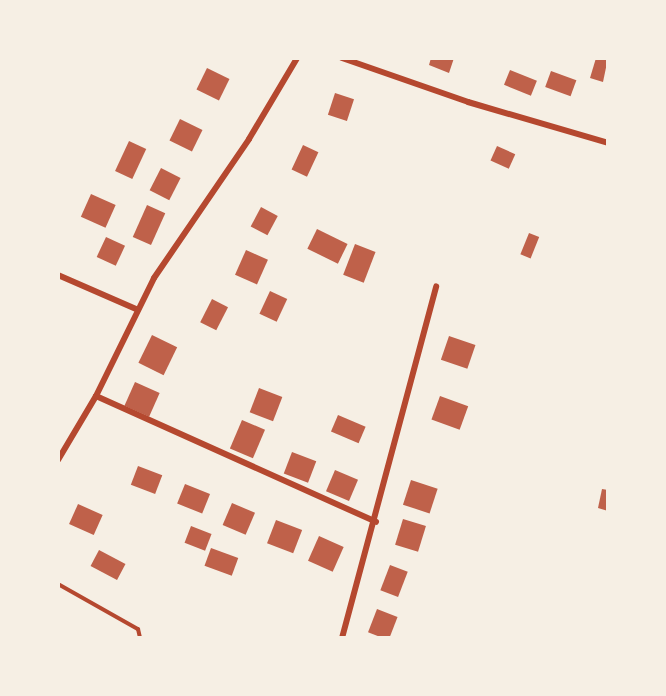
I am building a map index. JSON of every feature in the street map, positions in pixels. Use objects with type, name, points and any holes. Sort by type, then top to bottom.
[{"type":"street","points":[[58,460],[96,396],[154,278],[249,139],[297,58]]},
{"type":"street","points":[[342,58],[468,102],[608,143]]},
{"type":"street","points":[[58,275],[138,310]]},
{"type":"street","points":[[342,638],[376,522],[436,286]]},
{"type":"street","points":[[96,396],[376,522]]},
{"type":"lane","points":[[58,584],[138,629],[140,638]]},
{"type":"building","points":[[431,58],[454,58],[449,73],[429,65]]},
{"type":"building","points":[[596,58],[608,58],[603,82],[590,78]]},
{"type":"building","points":[[207,68],[229,79],[219,101],[196,90]]},
{"type":"building","points":[[510,70],[537,81],[531,96],[504,85]]},
{"type":"building","points":[[551,71],[576,80],[571,96],[545,87]]},
{"type":"building","points":[[335,93],[354,99],[347,121],[328,115]]},
{"type":"building","points":[[180,119],[202,130],[192,152],[169,141]]},
{"type":"building","points":[[129,141],[146,149],[132,179],[115,171]]},
{"type":"building","points":[[303,145],[318,152],[307,177],[292,169]]},
{"type":"building","points":[[497,146],[515,154],[509,169],[490,161]]},
{"type":"building","points":[[161,168],[181,178],[169,200],[150,190]]},
{"type":"building","points":[[91,194],[116,205],[105,228],[81,217]]},
{"type":"building","points":[[147,205],[165,213],[151,245],[133,237]]},
{"type":"building","points":[[261,207],[278,216],[267,235],[251,226]]},
{"type":"building","points":[[317,229],[348,244],[338,264],[307,249]]},
{"type":"building","points":[[529,233],[539,237],[531,258],[520,254]]},
{"type":"building","points":[[106,237],[125,246],[116,266],[97,257]]},
{"type":"building","points":[[355,244],[376,252],[364,283],[343,275]]},
{"type":"building","points":[[246,250],[268,260],[257,284],[235,275]]},
{"type":"building","points":[[270,291],[287,299],[277,322],[259,314]]},
{"type":"building","points":[[212,299],[228,307],[216,330],[200,322]]},
{"type":"building","points":[[152,335],[177,347],[164,375],[138,363]]},
{"type":"building","points":[[449,336],[475,345],[467,369],[441,360]]},
{"type":"building","points":[[135,382],[160,393],[149,417],[124,406]]},
{"type":"building","points":[[259,388],[282,397],[273,421],[250,412]]},
{"type":"building","points":[[440,396],[468,406],[460,430],[431,419]]},
{"type":"building","points":[[338,415],[366,427],[359,443],[331,432]]},
{"type":"building","points":[[242,420],[265,430],[253,458],[230,449]]},
{"type":"building","points":[[292,452],[316,461],[308,483],[284,473]]},
{"type":"building","points":[[138,466],[162,475],[155,494],[131,485]]},
{"type":"building","points":[[335,470],[358,480],[349,501],[326,491]]},
{"type":"building","points":[[411,480],[438,489],[430,513],[403,505]]},
{"type":"building","points":[[185,484],[210,494],[202,514],[177,503]]},
{"type":"building","points":[[602,489],[608,490],[608,511],[598,508]]},
{"type":"building","points":[[232,503],[255,513],[246,535],[223,525]]},
{"type":"building","points":[[78,504],[103,515],[94,535],[69,524]]},
{"type":"building","points":[[403,519],[426,526],[418,552],[395,545]]},
{"type":"building","points":[[276,520],[302,530],[293,553],[267,543]]},
{"type":"building","points":[[191,526],[212,534],[205,551],[185,543]]},
{"type":"building","points":[[319,536],[344,547],[333,572],[308,561]]},
{"type":"building","points":[[211,548],[238,558],[232,576],[205,566]]},
{"type":"building","points":[[99,550],[125,564],[117,580],[91,566]]},
{"type":"building","points":[[390,565],[408,572],[398,597],[380,590]]},
{"type":"building","points":[[377,609],[398,617],[389,638],[368,632]]}]
